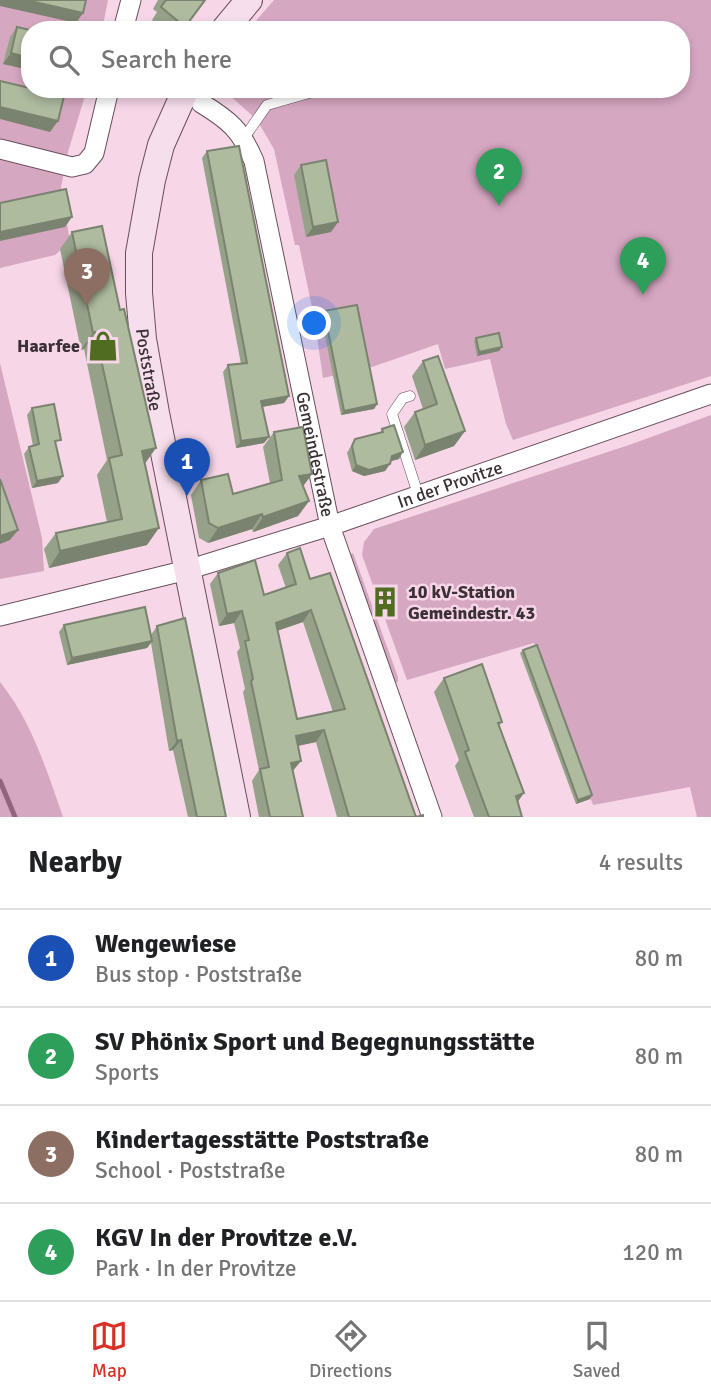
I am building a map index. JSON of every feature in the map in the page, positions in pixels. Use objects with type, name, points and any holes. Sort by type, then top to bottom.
[{"type":"street","points":[[125,21],[131,0]]},
{"type":"street","points":[[232,21],[249,0]]},
{"type":"street","points":[[0,149],[72,167],[85,164],[94,153],[107,98]]},
{"type":"street","name":"Poststraße","points":[[192,98],[161,145],[139,253],[139,293],[148,371],[237,817]]},
{"type":"street","name":"Gemeindestraße","points":[[196,98],[223,116],[244,138],[254,161],[330,526],[432,817]]},
{"type":"street","name":"In der Provitze","points":[[0,616],[187,570],[330,526],[711,394]]},
{"type":"lane","points":[[244,138],[267,104],[289,98]]},
{"type":"lane","points":[[410,396],[403,398],[392,414],[418,494]]},
{"type":"shaded area","points":[[0,0],[108,0],[104,21],[21,21],[21,98],[84,98],[61,187],[70,242],[55,255],[0,268]]},
{"type":"shaded area","points":[[274,0],[711,0],[711,376],[513,440],[506,424],[490,359],[445,369],[438,344],[372,367],[323,378],[299,245],[295,245],[274,149],[257,120],[232,98],[690,98],[690,21],[256,21]]},
{"type":"shaded area","points":[[0,363],[42,538],[44,571],[0,579]]},
{"type":"shaded area","points":[[711,415],[711,817],[697,817],[690,787],[593,805],[534,643],[407,680],[362,555],[364,542],[374,529],[632,444]]},
{"type":"shaded area","points":[[353,553],[398,682],[395,683],[349,555]]},
{"type":"shaded area","points":[[0,682],[29,729],[63,817],[0,817]]},
{"type":"building","points":[[26,0],[86,0],[83,13]]},
{"type":"building","points":[[166,0],[205,0],[189,21],[178,21],[161,7]]},
{"type":"building","points":[[17,27],[21,28],[21,56],[11,53]]},
{"type":"building","points":[[0,81],[21,86],[21,98],[64,98],[58,121],[0,107]]},
{"type":"building","points":[[239,146],[289,396],[261,401],[269,437],[241,441],[228,365],[247,363],[207,151]]},
{"type":"building","points":[[326,160],[338,222],[313,227],[301,165]]},
{"type":"building","points":[[66,189],[72,217],[0,232],[0,203]]},
{"type":"building","points":[[102,226],[120,310],[124,309],[156,448],[142,451],[159,528],[60,551],[56,533],[122,519],[109,458],[122,455],[72,232]]},
{"type":"building","points":[[357,305],[377,404],[344,411],[324,311]]},
{"type":"building","points":[[499,333],[502,347],[479,352],[476,338]]},
{"type":"building","points":[[438,356],[465,431],[425,445],[415,412],[437,404],[423,361]]},
{"type":"building","points":[[54,404],[61,440],[55,441],[63,476],[37,481],[29,447],[39,444],[32,408]]},
{"type":"building","points":[[394,425],[403,452],[392,456],[390,464],[369,470],[356,465],[352,446],[355,439],[383,432],[382,429]]},
{"type":"building","points":[[303,427],[312,474],[299,476],[309,501],[263,517],[262,514],[218,528],[209,523],[201,480],[228,474],[233,494],[282,480],[274,432]]},
{"type":"building","points":[[0,479],[18,530],[0,536]]},
{"type":"building","points":[[300,548],[310,579],[330,573],[416,817],[349,817],[324,730],[296,736],[301,761],[291,763],[303,817],[270,817],[260,769],[269,767],[251,681],[253,679],[245,641],[249,640],[242,611],[227,614],[218,573],[255,560],[264,595],[296,584],[287,553]],"holes":[[[311,610],[345,709],[297,719],[276,623]]]},
{"type":"building","points":[[145,607],[152,641],[72,658],[64,625]]},
{"type":"building","points":[[185,618],[226,817],[197,817],[181,740],[177,741],[157,626]]},
{"type":"building","points":[[537,645],[592,795],[578,800],[523,650]]},
{"type":"building","points":[[482,664],[502,722],[498,723],[524,793],[516,796],[522,817],[489,817],[465,752],[469,750],[444,678]]},
{"type":"waterway","points":[[0,781],[15,817]]},
{"type":"place","name":"SV Phönix Sport und Begegnungsstätte","points":[[499,206]]},
{"type":"place","name":"KGV In der Provitze e.V.","points":[[643,295]]},
{"type":"place","name":"Kindertagesstätte Poststraße","points":[[87,306]]},
{"type":"place","name":"Haarfee","points":[[103,346]]},
{"type":"place","name":"Wengewiese","points":[[187,496]]},
{"type":"place","name":"10 kV-Station Gemeindestr. 43","points":[[385,602]]}]
